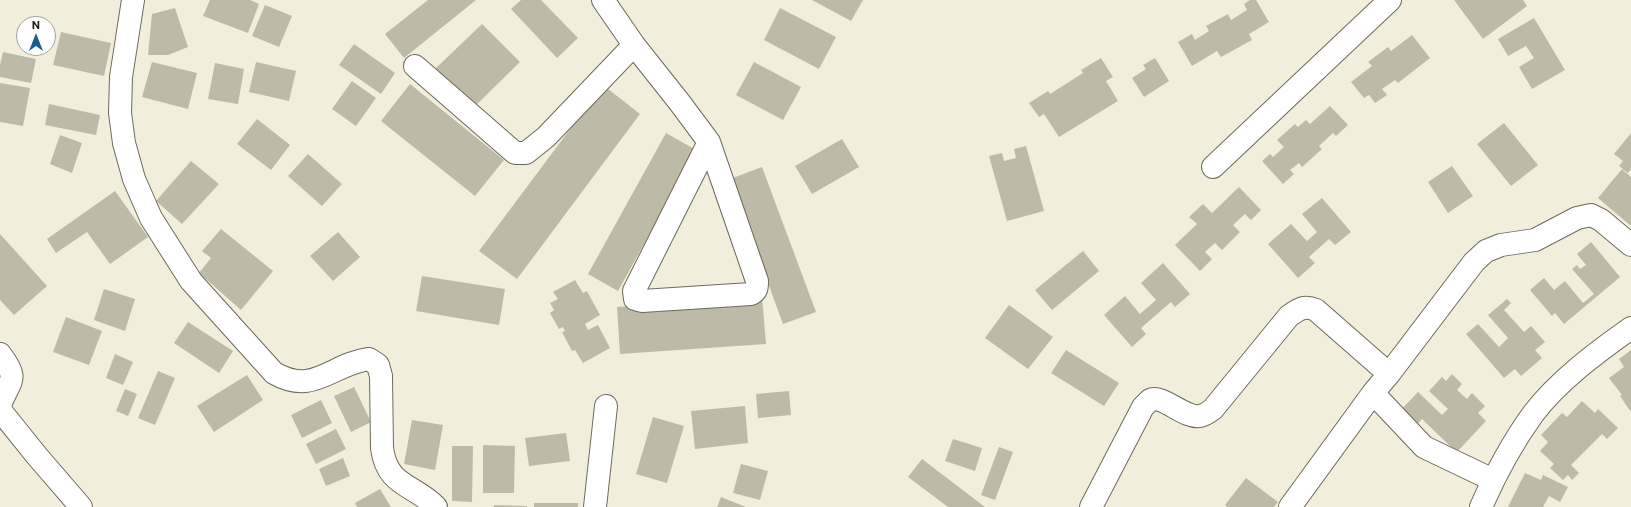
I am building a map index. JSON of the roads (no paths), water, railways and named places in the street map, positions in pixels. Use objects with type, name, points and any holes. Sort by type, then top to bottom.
[{"type":"street","points":[[133,0],[121,77],[120,113],[124,144],[134,179],[151,218],[191,281],[274,373],[286,380],[298,382],[312,381],[357,361],[369,359],[378,365],[381,376],[382,448],[387,468],[394,477],[436,507]]},
{"type":"street","points":[[604,0],[634,45],[709,142],[755,274],[757,287],[756,291],[751,294],[642,301],[635,299],[634,291],[709,142]]},
{"type":"street","points":[[1213,167],[1390,0]]},
{"type":"street","points":[[415,66],[497,139],[516,153],[526,153],[546,137],[634,45]]},
{"type":"street","points":[[1290,507],[1373,393],[1474,262],[1486,250],[1501,245],[1535,240],[1577,218],[1591,215],[1601,220],[1631,245]]},
{"type":"street","points":[[1091,507],[1143,407],[1150,400],[1156,399],[1198,417],[1205,414],[1213,409],[1290,316],[1300,308],[1309,306],[1316,310],[1389,374]]},
{"type":"street","points":[[1481,507],[1493,480],[1513,444],[1534,414],[1578,369],[1607,345],[1631,328]]},
{"type":"street","points":[[0,354],[10,368],[12,374],[12,381],[0,405]]},
{"type":"street","points":[[1373,393],[1424,447],[1493,480]]},
{"type":"street","points":[[595,507],[606,406]]},
{"type":"street","points":[[0,410],[81,507]]}]
